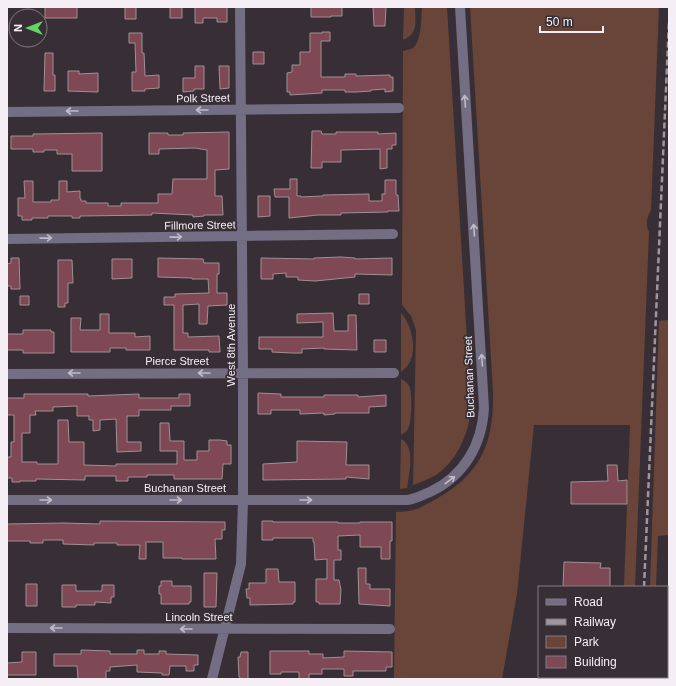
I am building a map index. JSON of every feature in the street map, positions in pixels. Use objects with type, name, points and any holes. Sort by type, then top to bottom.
[{"type":"street","name":"West 8th Avenue","points":[[212,679],[241,564],[243,500],[243,236],[240,7]]},
{"type":"street","name":"Buchanan Street","points":[[7,500],[411,500],[434,490],[453,478],[465,465],[476,447],[481,432],[484,408],[460,7]]},
{"type":"street","name":"Polk Street","points":[[7,112],[399,108]]},
{"type":"street","name":"Fillmore Street","points":[[7,239],[393,234]]},
{"type":"street","name":"Pierce Street","points":[[7,374],[394,372]]},
{"type":"street","name":"Lincoln Street","points":[[7,628],[390,629]]},
{"type":"green space","points":[[404,7],[415,7],[415,26],[412,34],[403,40]]},
{"type":"green space","points":[[422,7],[447,7],[471,406],[465,435],[451,461],[436,475],[413,485],[416,330],[411,316],[402,305],[403,51],[413,48],[417,42],[421,27]]},
{"type":"green space","points":[[470,7],[659,7],[651,210],[647,224],[649,232],[635,586],[624,586],[630,425],[534,425],[517,594],[502,679],[394,679],[396,512],[413,510],[436,499],[464,479],[474,468],[482,455],[491,427],[493,392]]},
{"type":"green space","points":[[401,313],[411,331],[413,353],[407,366],[401,372]]},
{"type":"green space","points":[[669,320],[669,522],[668,535],[658,536],[656,586],[650,586],[659,321]]},
{"type":"green space","points":[[401,379],[406,382],[410,388],[411,415],[408,429],[401,435]]},
{"type":"green space","points":[[401,439],[409,448],[410,468],[407,488],[400,489]]},
{"type":"building","points":[[77,7],[77,18],[48,18],[48,8],[45,8]]},
{"type":"building","points":[[125,7],[136,7],[136,19],[125,19]]},
{"type":"building","points":[[170,7],[182,7],[182,18],[170,18]]},
{"type":"building","points":[[195,7],[227,7],[227,22],[217,22],[217,18],[203,18],[203,23],[195,23]]},
{"type":"building","points":[[311,7],[342,7],[342,16],[311,17]]},
{"type":"building","points":[[373,7],[386,7],[385,26],[374,26]]},
{"type":"building","points":[[330,32],[330,41],[321,41],[321,77],[345,77],[345,74],[356,74],[356,76],[390,75],[390,77],[393,77],[393,91],[385,92],[385,89],[356,92],[345,92],[345,90],[322,90],[322,93],[290,95],[290,92],[287,92],[287,73],[292,72],[292,65],[300,65],[300,52],[310,52],[310,33]]},
{"type":"building","points":[[129,33],[142,33],[142,53],[144,53],[145,76],[159,75],[159,88],[145,89],[145,91],[132,91],[132,72],[136,72],[135,43],[129,43]]},
{"type":"building","points":[[253,52],[264,52],[264,64],[253,64]]},
{"type":"building","points":[[45,53],[53,53],[55,91],[44,91]]},
{"type":"building","points":[[195,66],[204,66],[204,89],[194,89],[194,91],[183,92],[183,78],[195,78]]},
{"type":"building","points":[[219,66],[229,66],[229,88],[220,89]]},
{"type":"building","points":[[68,71],[79,71],[79,74],[98,73],[98,92],[68,91]]},
{"type":"building","points":[[312,131],[321,131],[322,134],[336,134],[336,132],[378,132],[378,134],[396,133],[396,145],[392,145],[392,149],[387,149],[387,168],[380,169],[380,149],[341,150],[341,162],[322,162],[322,168],[311,168]]},
{"type":"building","points":[[229,132],[229,169],[215,170],[215,196],[222,196],[223,215],[204,215],[193,217],[193,215],[152,213],[152,215],[80,216],[80,218],[72,218],[72,216],[48,216],[48,218],[32,218],[32,220],[22,220],[22,216],[18,216],[18,198],[25,198],[24,181],[33,181],[33,202],[51,202],[51,200],[59,200],[59,181],[67,181],[67,192],[80,191],[81,201],[86,201],[86,203],[108,203],[108,206],[121,206],[121,203],[158,203],[158,194],[172,194],[173,179],[207,179],[207,150],[195,148],[159,149],[159,154],[149,154],[149,133],[183,135],[183,133]]},
{"type":"building","points":[[102,133],[102,171],[72,171],[72,154],[57,154],[57,150],[33,152],[33,149],[11,149],[11,136],[33,136],[33,134]]},
{"type":"building","points":[[290,179],[297,179],[297,196],[369,194],[369,201],[382,201],[382,194],[385,194],[385,180],[396,180],[396,195],[398,195],[399,211],[341,213],[341,215],[318,215],[289,218],[289,197],[275,197],[274,189],[290,189]]},
{"type":"building","points":[[258,196],[270,196],[270,216],[258,217]]},
{"type":"building","points":[[341,257],[355,259],[392,258],[392,275],[355,274],[355,277],[315,281],[298,280],[298,277],[286,277],[286,273],[273,274],[273,279],[261,279],[261,258],[314,259]]},
{"type":"building","points":[[11,258],[19,258],[20,289],[11,289],[11,286],[7,286],[7,264],[11,263]]},
{"type":"building","points":[[158,258],[203,259],[204,263],[219,263],[219,274],[217,274],[217,293],[227,293],[227,305],[208,306],[207,324],[199,324],[199,304],[183,305],[183,333],[188,333],[188,337],[219,336],[220,352],[209,352],[209,350],[174,350],[174,305],[164,305],[164,297],[175,297],[175,294],[209,293],[208,279],[158,277]]},
{"type":"building","points":[[112,259],[132,259],[132,278],[112,279]]},
{"type":"building","points":[[58,260],[72,260],[73,283],[68,283],[68,303],[65,303],[65,307],[58,307]]},
{"type":"building","points":[[359,294],[369,294],[369,304],[359,304]]},
{"type":"building","points":[[20,296],[29,296],[29,305],[20,305]]},
{"type":"building","points":[[333,313],[334,331],[348,331],[348,315],[356,315],[357,350],[324,348],[302,349],[302,353],[292,353],[272,352],[272,349],[259,349],[259,337],[323,337],[323,322],[297,323],[297,314]]},
{"type":"building","points":[[100,314],[109,314],[109,333],[135,333],[135,337],[150,336],[150,350],[110,348],[110,352],[71,352],[71,318],[81,318],[80,330],[100,330]]},
{"type":"building","points":[[23,330],[51,330],[51,332],[54,332],[54,353],[23,353],[23,350],[7,350],[7,334],[23,334]]},
{"type":"building","points":[[374,340],[386,340],[386,352],[374,352]]},
{"type":"building","points":[[258,393],[281,394],[281,397],[358,395],[358,397],[386,395],[386,406],[369,407],[369,413],[335,413],[324,415],[324,413],[300,414],[300,410],[271,410],[271,414],[258,414]]},
{"type":"building","points":[[24,394],[88,394],[88,396],[139,394],[139,398],[179,398],[179,394],[190,394],[190,406],[171,406],[171,410],[139,410],[139,416],[127,416],[127,442],[141,442],[141,451],[117,452],[116,419],[100,420],[100,430],[93,431],[93,420],[89,420],[89,416],[77,416],[77,406],[53,407],[53,411],[35,411],[36,415],[30,415],[30,433],[22,433],[22,462],[58,464],[58,420],[68,420],[69,442],[84,442],[84,465],[116,466],[116,464],[177,464],[177,451],[160,451],[160,423],[169,423],[170,441],[184,441],[184,460],[197,460],[197,451],[209,451],[209,440],[220,440],[227,441],[227,445],[231,445],[231,464],[223,464],[222,479],[174,479],[174,475],[147,475],[147,477],[128,477],[128,481],[116,481],[116,476],[85,476],[85,480],[36,479],[36,481],[12,482],[12,478],[7,478],[7,457],[11,457],[11,442],[14,442],[14,415],[7,415],[7,398],[24,398]]},
{"type":"building","points":[[297,441],[347,442],[346,465],[369,465],[369,479],[346,477],[346,479],[263,480],[263,464],[297,462]]},
{"type":"building","points":[[607,465],[617,465],[618,481],[627,480],[627,504],[571,504],[571,482],[608,481]]},
{"type":"building","points":[[100,521],[225,522],[225,530],[222,530],[222,539],[215,539],[216,559],[163,558],[163,542],[146,542],[146,559],[139,559],[140,545],[117,545],[117,543],[94,543],[94,545],[63,544],[63,540],[43,540],[43,543],[30,543],[30,541],[7,541],[7,524],[100,524]]},
{"type":"building","points":[[262,521],[338,523],[392,522],[390,559],[381,559],[381,547],[360,547],[360,535],[338,536],[338,550],[341,550],[341,560],[334,560],[334,580],[339,580],[341,590],[340,604],[319,604],[319,602],[316,602],[316,579],[327,579],[327,559],[315,560],[313,538],[273,538],[273,540],[262,540]]},
{"type":"building","points":[[564,562],[601,563],[600,568],[610,568],[610,586],[563,586]]},
{"type":"building","points":[[358,568],[366,568],[366,584],[370,584],[370,589],[390,589],[390,606],[359,604]]},
{"type":"building","points":[[266,569],[278,569],[279,582],[295,582],[295,602],[293,602],[293,604],[250,605],[250,598],[247,598],[246,589],[249,589],[249,583],[266,583]]},
{"type":"building","points":[[204,573],[217,573],[216,607],[204,607]]},
{"type":"building","points":[[161,581],[172,581],[172,586],[191,586],[191,602],[189,602],[189,604],[161,604],[159,586],[161,586]]},
{"type":"building","points":[[26,584],[37,584],[37,606],[26,606]]},
{"type":"building","points":[[62,585],[76,585],[76,591],[102,591],[102,585],[114,585],[114,597],[111,597],[111,603],[95,602],[95,605],[62,607]]},
{"type":"building","points":[[81,650],[110,651],[110,654],[137,654],[137,650],[144,650],[144,654],[159,654],[159,651],[166,651],[166,654],[198,655],[198,665],[194,665],[194,671],[186,671],[186,666],[170,666],[169,675],[162,675],[162,673],[137,672],[137,665],[110,667],[110,671],[106,671],[106,679],[78,679],[77,666],[54,666],[54,654],[81,654]]},
{"type":"building","points":[[270,651],[309,651],[309,654],[323,654],[323,658],[344,657],[344,651],[392,652],[392,667],[386,667],[386,671],[353,671],[353,676],[344,676],[344,669],[322,669],[322,674],[309,674],[309,679],[299,679],[299,672],[281,672],[281,674],[270,674]]},
{"type":"building","points":[[22,652],[36,652],[36,675],[7,675],[7,663],[22,662]]},
{"type":"building","points":[[241,652],[248,652],[248,679],[240,679],[239,677],[238,657],[240,657]]},
{"type":"railway","points":[[644,586],[669,21]]}]
